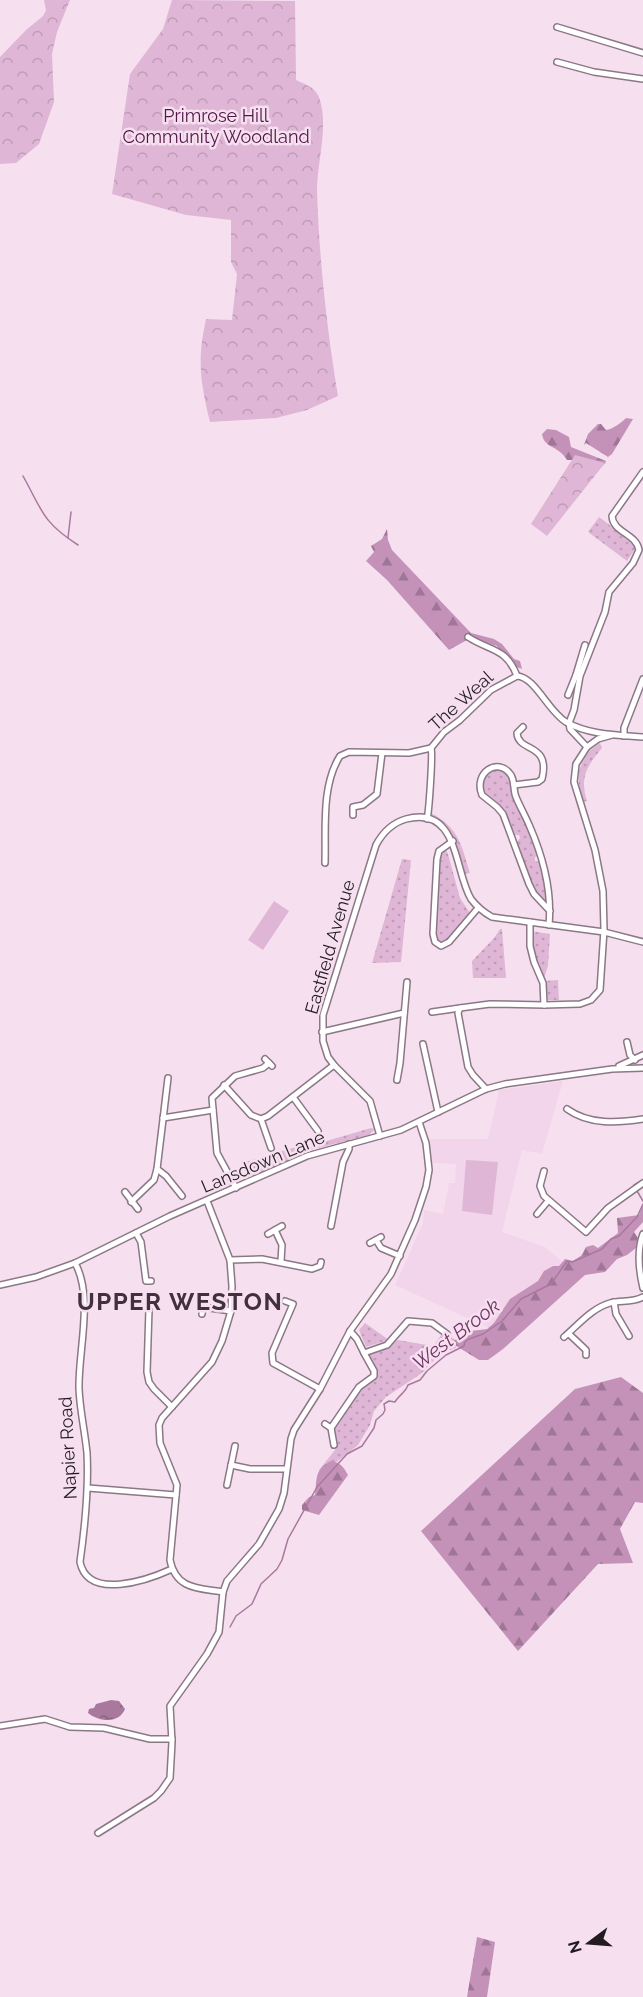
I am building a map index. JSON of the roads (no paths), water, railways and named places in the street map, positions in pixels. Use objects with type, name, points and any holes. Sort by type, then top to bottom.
[{"type":"street","points":[[557,27],[643,53]]},
{"type":"street","points":[[557,62],[594,72],[643,80]]},
{"type":"street","points":[[568,695],[605,612],[609,592],[633,563],[639,550],[635,539],[612,522],[612,516],[643,472]]},
{"type":"street","points":[[468,637],[499,651],[515,670],[517,676]]},
{"type":"street","points":[[585,645],[578,675],[574,710],[569,723],[580,728],[612,735],[643,737]]},
{"type":"street","name":"The Weal","points":[[427,819],[430,810],[429,789],[433,754],[431,748],[444,732],[491,690],[517,676],[528,679],[547,704],[569,723],[570,729],[587,747]]},
{"type":"street","points":[[624,736],[624,728],[643,679]]},
{"type":"street","points":[[514,785],[538,782],[542,779],[543,774],[543,761],[539,754],[533,748],[522,744],[517,738],[517,733],[523,727]]},
{"type":"street","points":[[432,1012],[490,1004],[580,1004],[596,996],[600,990],[604,932],[601,874],[574,782],[576,764],[587,747],[598,739],[612,735]]},
{"type":"street","points":[[325,863],[328,788],[338,759],[346,752],[414,752],[431,748]]},
{"type":"street","points":[[353,815],[353,807],[363,805],[378,791],[382,753]]},
{"type":"street","points":[[549,925],[550,911],[543,864],[531,828],[516,798],[510,774],[498,767],[484,772],[479,782],[482,795],[503,814],[529,884],[534,894],[550,911]]},
{"type":"street","name":"Eastfield Avenue","points":[[381,1136],[370,1101],[334,1065],[324,1048],[323,1015],[376,845],[387,829],[399,822],[412,818],[427,819]]},
{"type":"street","points":[[427,819],[446,830],[453,841],[467,891],[478,908],[492,917],[604,932],[643,942]]},
{"type":"street","points":[[453,841],[440,851],[437,859],[433,934],[435,942],[441,946],[449,942],[478,908]]},
{"type":"street","points":[[530,922],[530,946],[543,983],[544,1005]]},
{"type":"street","points":[[397,1080],[407,982]]},
{"type":"street","points":[[460,1008],[458,1012],[468,1067],[486,1089]]},
{"type":"street","points":[[322,1032],[404,1013]]},
{"type":"street","points":[[627,1042],[630,1055],[640,1056],[637,1064],[641,1067]]},
{"type":"street","points":[[423,1044],[438,1112]]},
{"type":"street","name":"Lansdown Lane","points":[[612,1069],[640,1056]]},
{"type":"street","points":[[236,1188],[217,1153],[212,1098],[235,1076],[263,1068],[269,1063]]},
{"type":"street","points":[[261,1119],[334,1065]]},
{"type":"street","name":"Lansdown Lane","points":[[0,1285],[36,1277],[75,1263],[307,1156],[381,1136],[419,1122],[486,1089],[505,1084],[641,1067]]},
{"type":"street","points":[[131,1202],[154,1180],[168,1078]]},
{"type":"street","points":[[224,1085],[251,1115],[261,1119],[272,1149]]},
{"type":"street","points":[[293,1097],[319,1131]]},
{"type":"street","points":[[567,1109],[576,1115],[599,1121],[624,1122],[643,1119]]},
{"type":"street","points":[[164,1118],[213,1110]]},
{"type":"street","points":[[98,1833],[154,1798],[170,1778],[172,1739],[170,1707],[207,1654],[219,1632],[223,1592],[227,1581],[259,1544],[273,1521],[284,1493],[285,1469],[294,1430],[320,1389],[350,1330],[391,1274],[415,1220],[429,1170],[426,1143],[419,1122]]},
{"type":"street","points":[[331,1226],[343,1162],[349,1144]]},
{"type":"street","points":[[157,1169],[182,1196]]},
{"type":"street","points":[[535,1175],[543,1174],[541,1191],[548,1201],[586,1232]]},
{"type":"street","points":[[580,1238],[608,1208],[643,1183]]},
{"type":"street","points":[[125,1192],[138,1209]]},
{"type":"street","points":[[207,1201],[230,1260],[231,1311],[222,1341],[212,1362],[162,1418],[158,1435],[176,1480],[170,1560],[172,1569],[184,1584],[223,1592]]},
{"type":"street","points":[[537,1214],[548,1201]]},
{"type":"street","points":[[268,1234],[282,1226]]},
{"type":"street","points":[[275,1230],[282,1245],[281,1261]]},
{"type":"street","points":[[136,1233],[141,1242],[146,1281],[151,1281]]},
{"type":"street","points":[[643,1234],[640,1240],[643,1288]]},
{"type":"street","points":[[376,1240],[381,1248],[400,1256]]},
{"type":"street","points":[[230,1260],[254,1258],[281,1261],[312,1269],[320,1266],[321,1262]]},
{"type":"street","name":"Napier Road","points":[[75,1263],[81,1278],[83,1295],[79,1391],[87,1450],[88,1488],[80,1562],[82,1571],[86,1578],[99,1583],[138,1582],[172,1569]]},
{"type":"street","points":[[587,1351],[566,1335],[600,1306],[643,1298]]},
{"type":"street","points":[[202,1314],[204,1299]]},
{"type":"street","points":[[285,1301],[293,1304],[272,1353],[273,1363],[320,1389]]},
{"type":"street","points":[[614,1302],[616,1314],[629,1336]]},
{"type":"street","points":[[203,1306],[231,1311]]},
{"type":"street","points":[[148,1309],[147,1372],[149,1382],[172,1407]]},
{"type":"street","points":[[148,1321],[157,1321]]},
{"type":"street","points":[[438,1327],[443,1321]]},
{"type":"street","points":[[364,1353],[387,1344],[408,1322],[432,1323],[447,1334]]},
{"type":"street","points":[[334,1445],[331,1428],[359,1387],[374,1376],[374,1371],[350,1330]]},
{"type":"street","points":[[325,1424],[331,1428]]},
{"type":"street","points":[[227,1485],[235,1446]]},
{"type":"street","points":[[231,1465],[250,1469],[285,1469]]},
{"type":"street","points":[[88,1488],[176,1496]]},
{"type":"street","points":[[0,1726],[45,1719],[70,1726],[104,1728],[150,1739],[172,1739]]},
{"type":"water","points":[[111,1700],[119,1701],[125,1709],[118,1717],[103,1720],[88,1713],[89,1709],[94,1708],[96,1704]]},
{"type":"waterway","points":[[23,476],[44,515],[66,537],[78,545]]},
{"type":"waterway","points":[[68,538],[71,512]]},
{"type":"waterway","points":[[635,1187],[634,1185],[643,1180]]},
{"type":"waterway","name":"West Brook","points":[[637,1191],[643,1201]]},
{"type":"waterway","name":"West Brook","points":[[230,1627],[236,1616],[252,1604],[261,1584],[277,1569],[288,1539],[317,1487],[347,1454],[362,1446],[374,1428],[376,1420],[383,1414],[384,1404],[389,1401],[395,1402],[408,1385],[420,1380],[446,1355],[502,1321],[521,1299],[551,1284],[567,1261],[572,1262],[602,1249],[611,1239],[619,1236],[637,1217],[643,1204]]},
{"type":"district","name":"UPPER WESTON","points":[[180,1302]]},
{"type":"park label","name":"Primrose Hill Community Woodland","points":[[216,126]]}]
